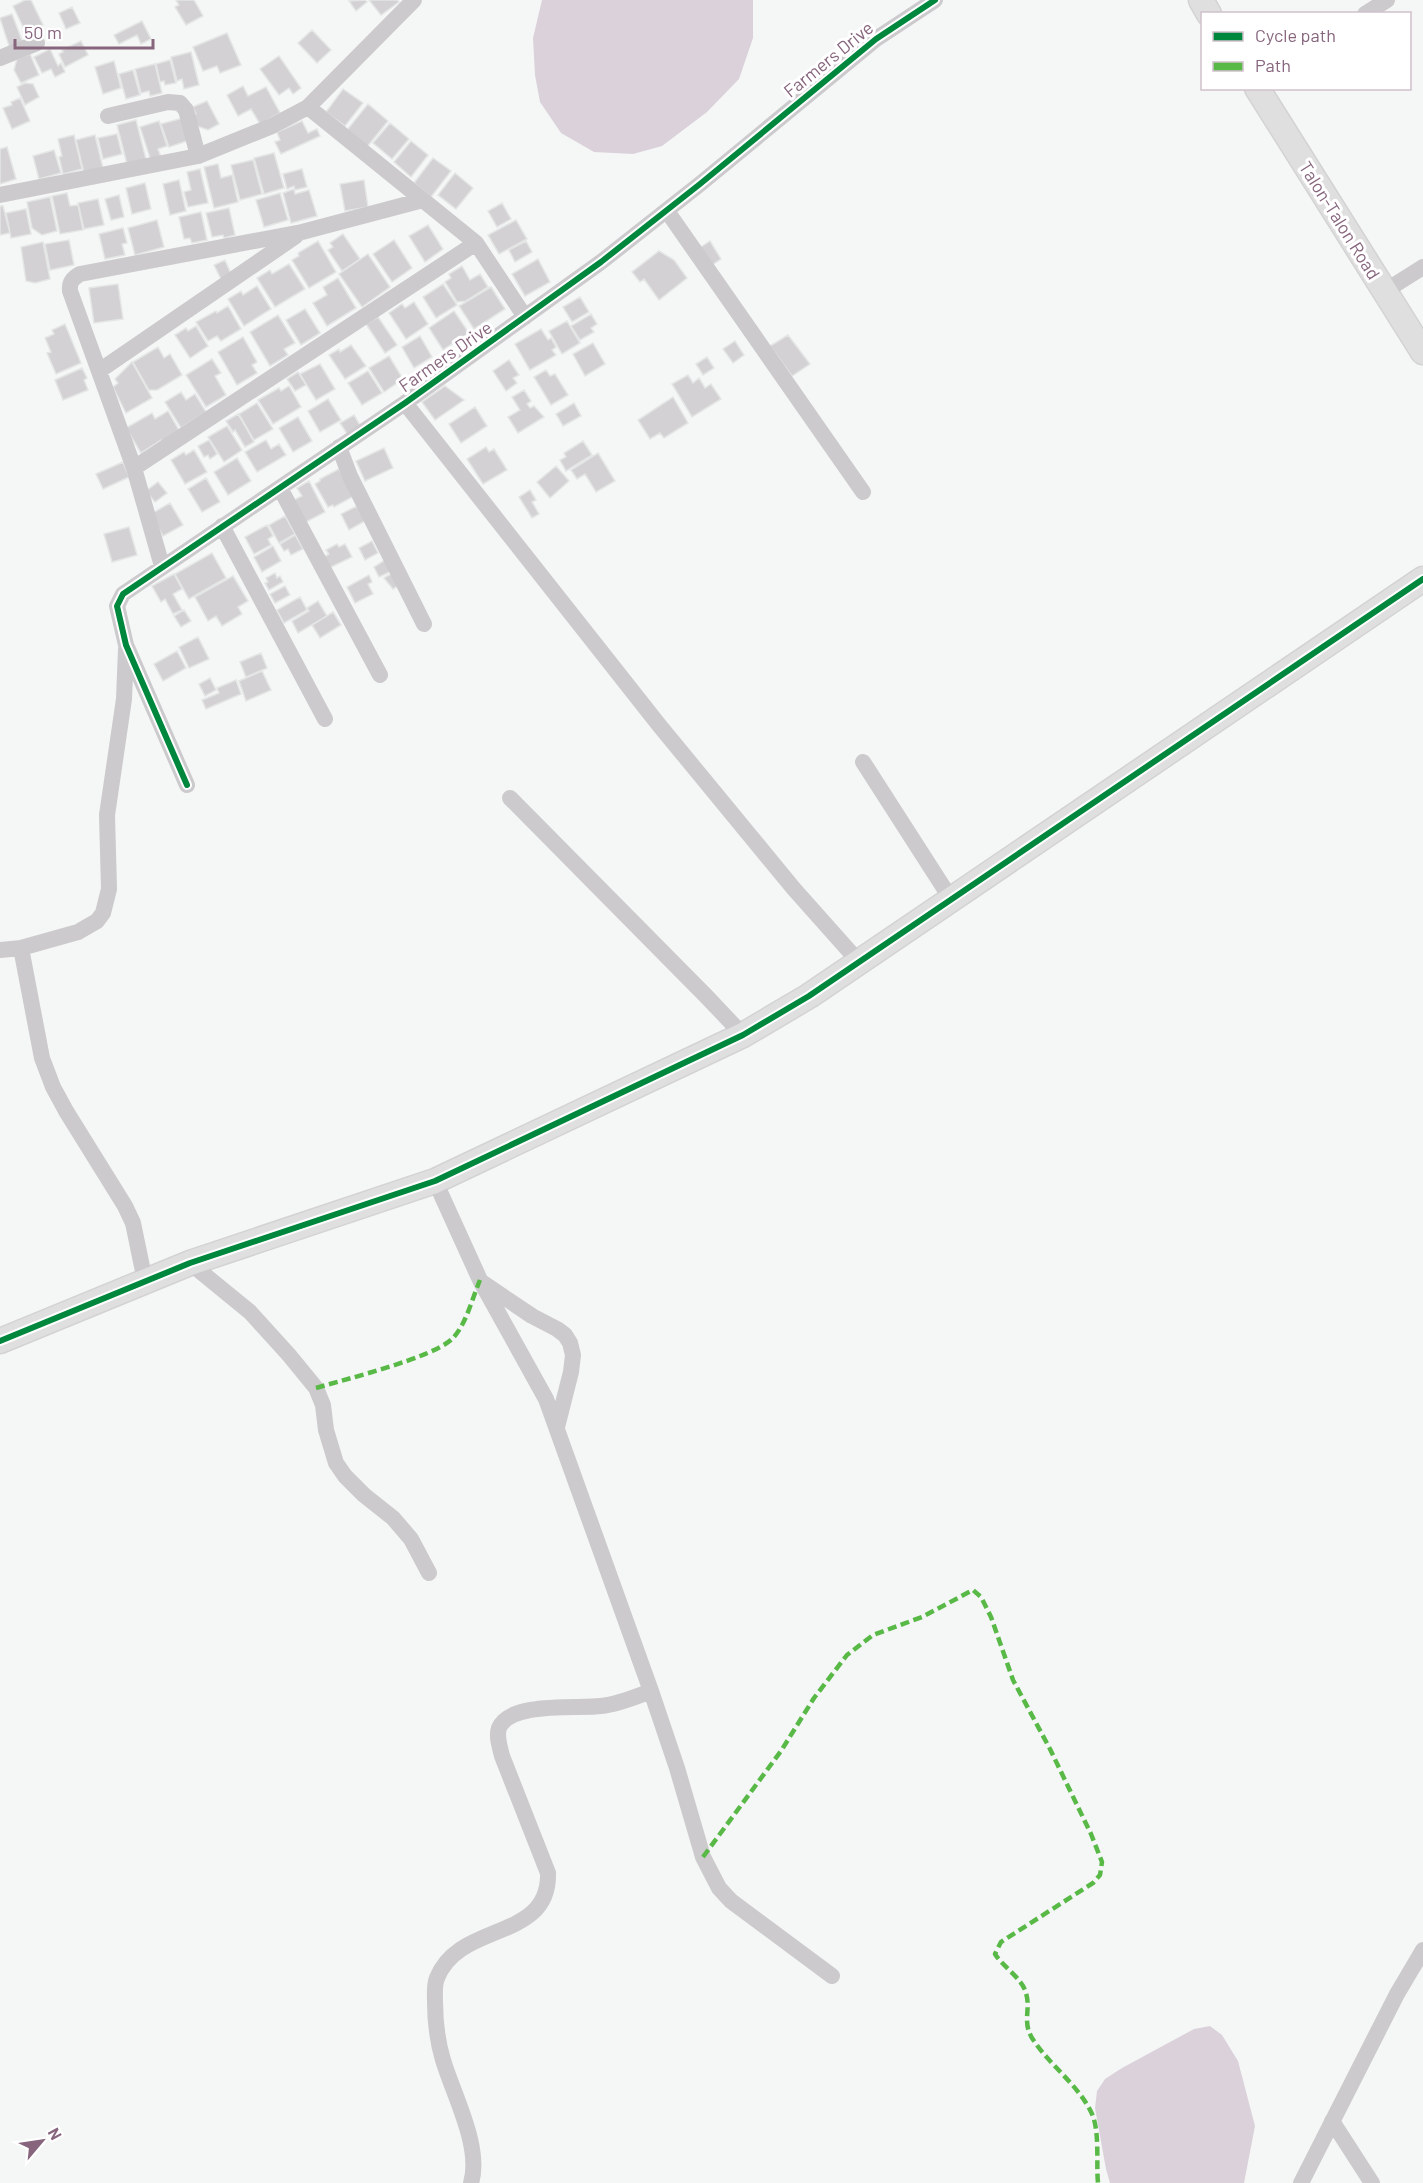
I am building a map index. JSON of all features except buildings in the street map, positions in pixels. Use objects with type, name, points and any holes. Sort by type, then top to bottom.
[{"type":"street","points":[[0,195],[198,156],[243,140],[309,106],[414,0]]},
{"type":"street","name":"Farmers Drive","points":[[186,785],[126,645],[117,606],[119,599],[130,588],[162,566],[405,403],[601,262],[667,211],[876,39],[935,0]]},
{"type":"street","points":[[1368,12],[1387,0]]},
{"type":"street","points":[[0,58],[37,43]]},
{"type":"street","name":"Talon-Talon Road","points":[[1258,90],[1423,352]]},
{"type":"street","points":[[108,116],[168,102],[180,103],[186,110],[198,156]]},
{"type":"street","points":[[309,106],[476,243],[525,317]]},
{"type":"street","points":[[162,566],[134,468],[70,291],[73,278],[80,274],[302,232],[423,200]]},
{"type":"street","points":[[667,211],[863,492]]},
{"type":"street","points":[[99,371],[302,232]]},
{"type":"street","points":[[134,468],[476,243]]},
{"type":"street","points":[[1385,291],[1423,267]]},
{"type":"street","points":[[405,403],[659,725],[794,889],[859,962]]},
{"type":"street","points":[[339,447],[350,476],[424,624]]},
{"type":"street","points":[[280,488],[380,675]]},
{"type":"street","points":[[222,526],[325,720]]},
{"type":"street","points":[[0,1341],[190,1263],[435,1181],[743,1035],[778,1016],[859,962],[1423,579]]},
{"type":"street","points":[[0,950],[21,948],[78,932],[97,921],[103,913],[108,899],[107,815],[124,699],[126,645]]},
{"type":"street","points":[[863,762],[951,899]]},
{"type":"street","points":[[510,798],[743,1035]]},
{"type":"street","points":[[21,948],[42,1058],[66,1112],[133,1223],[145,1281]]},
{"type":"street","points":[[435,1181],[480,1280],[532,1372],[556,1428],[651,1690],[703,1857],[719,1888],[731,1901],[832,1976]]},
{"type":"street","points":[[190,1263],[250,1312],[290,1355],[316,1388],[323,1405],[326,1431],[336,1463],[345,1476],[393,1518],[411,1539],[429,1573]]},
{"type":"street","points":[[480,1280],[531,1316],[557,1329],[570,1343],[573,1355],[571,1372],[556,1428]]},
{"type":"street","points":[[471,2183],[473,2176],[471,2148],[465,2120],[443,2060],[435,2025],[436,1980],[446,1961],[458,1950],[529,1916],[544,1900],[549,1888],[549,1873],[502,1755],[497,1736],[500,1726],[507,1719],[536,1709],[556,1706],[600,1706],[620,1702],[651,1690]]},
{"type":"street","points":[[1301,2183],[1397,1994],[1423,1950]]},
{"type":"street","points":[[1332,2121],[1372,2183]]},
{"type":"shaded area","points":[[542,0],[753,0],[753,38],[739,79],[707,112],[662,146],[633,154],[594,152],[561,133],[540,102],[535,75],[533,38]]},
{"type":"shaded area","points":[[1210,2026],[1222,2035],[1238,2061],[1255,2126],[1244,2183],[1110,2183],[1095,2108],[1097,2091],[1105,2079],[1122,2068],[1194,2029]]},
{"type":"marked path","points":[[316,1388],[388,1367],[442,1346],[452,1339],[461,1327],[480,1280]]},
{"type":"marked path","points":[[703,1857],[781,1751],[814,1698],[847,1655],[873,1635],[922,1617],[973,1590],[981,1597],[991,1617],[1013,1680],[1050,1749],[1102,1862],[1100,1875],[1093,1883],[1001,1942],[995,1954],[1017,1977],[1024,1988],[1027,1999],[1027,2021],[1032,2038],[1080,2094],[1092,2114],[1097,2138],[1098,2183]]},
{"type":"cycle path","points":[[187,785],[126,645],[117,606],[123,594],[405,403],[601,262],[876,39],[935,0]]},
{"type":"cycle path","points":[[0,1341],[190,1263],[435,1181],[743,1035],[809,996],[1423,579]]}]
